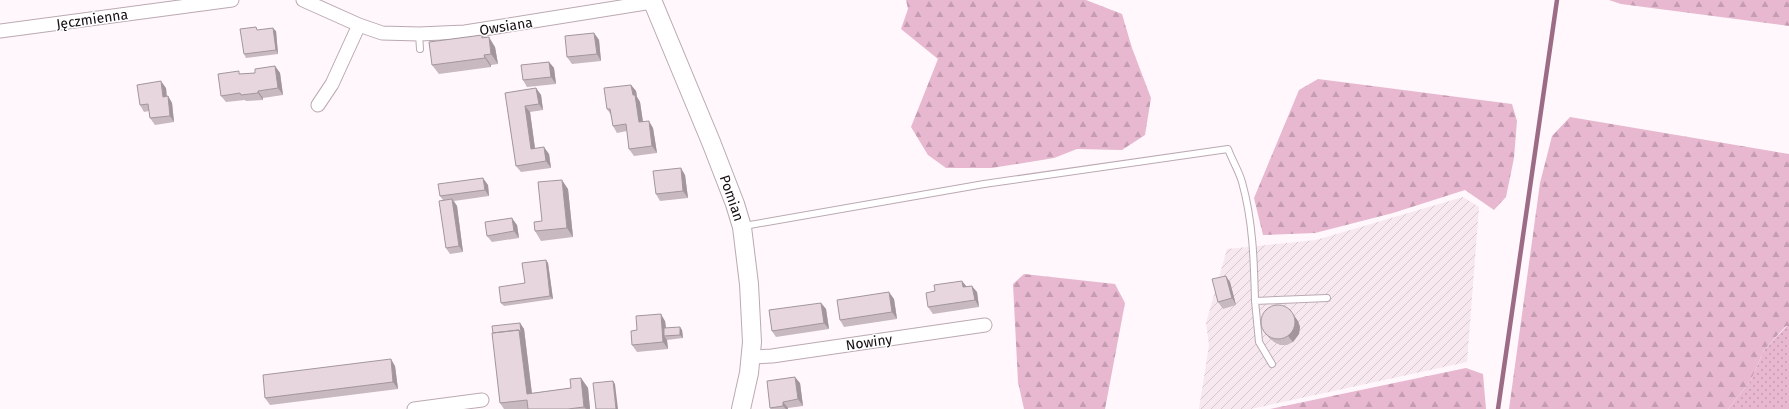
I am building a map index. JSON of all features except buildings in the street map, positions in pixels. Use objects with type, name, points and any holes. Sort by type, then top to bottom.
[{"type":"street","name":"Jęczmienna","points":[[0,31],[232,0]]},
{"type":"street","points":[[303,0],[360,25],[332,84],[318,105]]},
{"type":"street","name":"Owsiana","points":[[360,25],[382,33],[419,34],[465,32],[652,1]]},
{"type":"street","name":"Pomian","points":[[652,1],[722,169],[742,227],[749,284],[752,357],[741,409]]},
{"type":"street","name":"Nowiny","points":[[752,357],[772,356],[985,325]]},
{"type":"street","points":[[414,409],[482,400]]},
{"type":"lane","points":[[419,34],[420,49]]},
{"type":"lane","points":[[742,227],[984,184],[1228,149],[1242,182],[1250,222],[1254,249],[1255,301],[1258,342],[1272,364]]},
{"type":"lane","points":[[1255,301],[1327,298]]},
{"type":"shaded area","points":[[1463,197],[1479,207],[1467,362],[1251,409],[1199,409],[1209,345],[1206,323],[1227,249],[1316,240]]},
{"type":"green space","points":[[906,0],[1086,0],[1122,14],[1132,48],[1151,98],[1145,135],[1122,150],[1077,149],[1054,158],[992,168],[946,168],[928,155],[911,127],[938,59],[901,29],[908,9]]},
{"type":"green space","points":[[1609,0],[1789,0],[1789,26],[1621,4]]},
{"type":"green space","points":[[1318,79],[1512,104],[1517,121],[1514,158],[1506,197],[1494,210],[1465,190],[1393,213],[1315,233],[1263,235],[1254,198],[1299,90]]},
{"type":"green space","points":[[1570,117],[1789,154],[1789,326],[1786,326],[1764,350],[1751,380],[1728,409],[1509,409],[1540,183],[1552,136]]},
{"type":"green space","points":[[1024,274],[1115,284],[1125,303],[1105,409],[1024,409],[1018,382],[1013,284]]},
{"type":"green space","points":[[1787,326],[1789,326],[1789,409],[1728,409],[1751,380],[1764,350]]},
{"type":"green space","points":[[1466,368],[1483,374],[1486,409],[1270,409]]},
{"type":"waterway","points":[[1498,409],[1557,0]]}]
